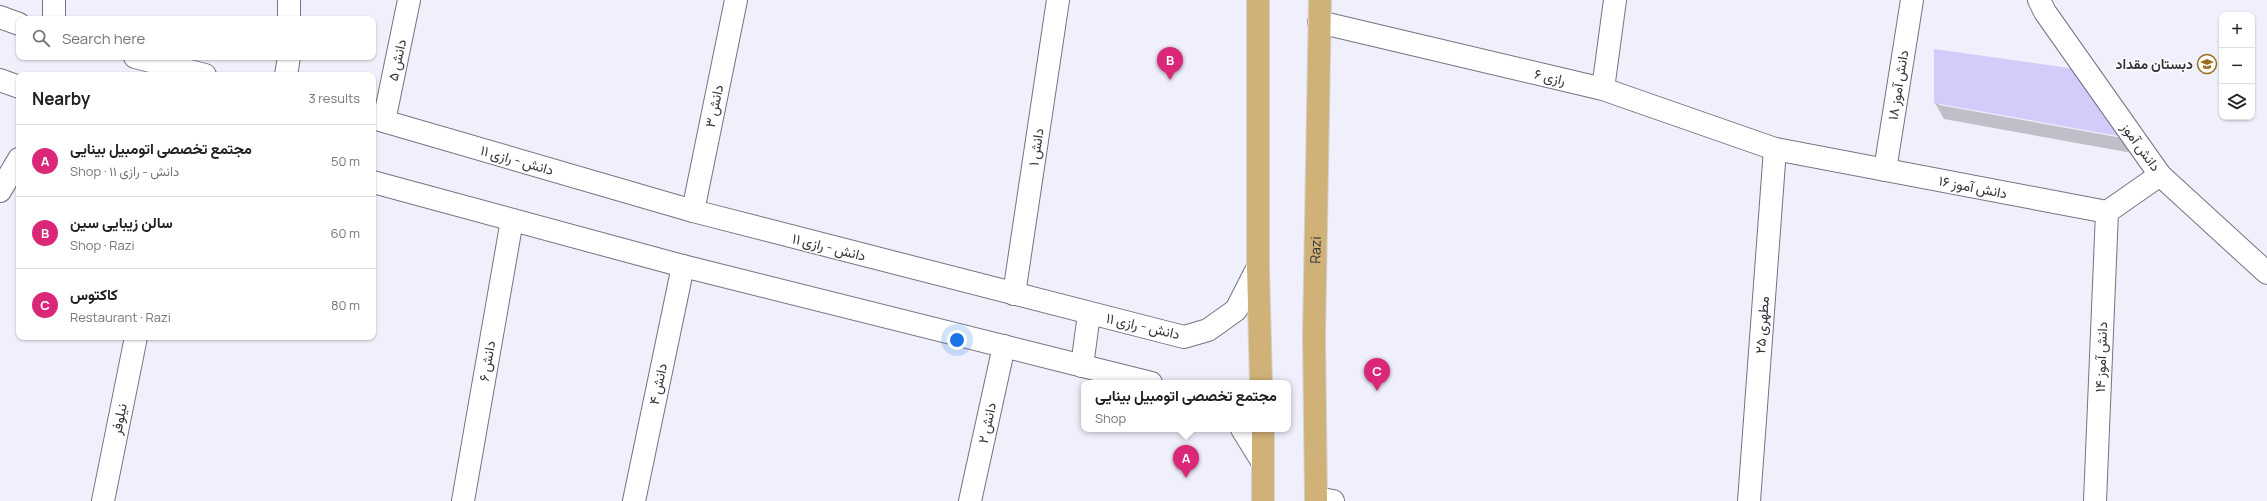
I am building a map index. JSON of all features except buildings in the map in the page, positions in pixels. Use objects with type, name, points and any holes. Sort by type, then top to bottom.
[{"type":"main road","points":[[1258,0],[1258,267],[1261,380]]},
{"type":"main road","name":"Razi","points":[[1320,0],[1314,336],[1321,500]]},
{"type":"main road","points":[[1262,432],[1264,463],[1263,501]]},
{"type":"street","points":[[54,0],[54,16]]},
{"type":"street","points":[[289,0],[289,16]]},
{"type":"street","name":"دانش ۵","points":[[378,119],[409,0]]},
{"type":"street","name":"دانش ۳","points":[[692,211],[736,0]]},
{"type":"street","name":"دانش ۱","points":[[1014,294],[1058,0]]},
{"type":"street","points":[[1603,90],[1615,0]]},
{"type":"street","name":"دانش آموز ۱۸","points":[[1885,170],[1912,0]]},
{"type":"street","name":"دانش آموز","points":[[2039,0],[2045,12],[2160,175],[2267,273]]},
{"type":"street","points":[[0,17],[16,23]]},
{"type":"street","name":"رازی ۶","points":[[1319,22],[1603,90],[1775,149]]},
{"type":"street","points":[[147,60],[193,72]]},
{"type":"street","points":[[286,72],[288,60]]},
{"type":"street","points":[[0,80],[16,86]]},
{"type":"street","name":"دانش - رازی ۱۱","points":[[378,119],[692,211],[1089,314],[1184,337],[1208,330],[1236,310],[1258,267]]},
{"type":"street","name":"دانش آموز ۱۶","points":[[1775,149],[2107,212]]},
{"type":"street","name":"مطهری ۲۵","points":[[1751,501],[1775,149]]},
{"type":"street","points":[[0,191],[16,165]]},
{"type":"street","points":[[2107,212],[2160,175]]},
{"type":"street","points":[[376,183],[683,266],[1139,380]]},
{"type":"street","name":"دانش آموز ۱۴","points":[[2095,501],[2107,212]]},
{"type":"street","name":"دانش ۶","points":[[462,501],[512,220]]},
{"type":"street","name":"دانش ۴","points":[[634,501],[683,266]]},
{"type":"street","points":[[1082,366],[1089,314]]},
{"type":"street","name":"نیلوفر","points":[[103,501],[135,340]]},
{"type":"street","name":"دانش ۲","points":[[970,501],[1004,346]]},
{"type":"street","points":[[1244,432],[1264,463]]},
{"type":"place","name":"دبستان مقداد","points":[[2207,64]]},
{"type":"place","name":"سالن زیبایی سین","points":[[1170,80]]},
{"type":"place","name":"کاکتوس","points":[[1377,391]]},
{"type":"place","name":"مجتمع تخصصی اتومبیل بینایی","points":[[1186,478]]}]
